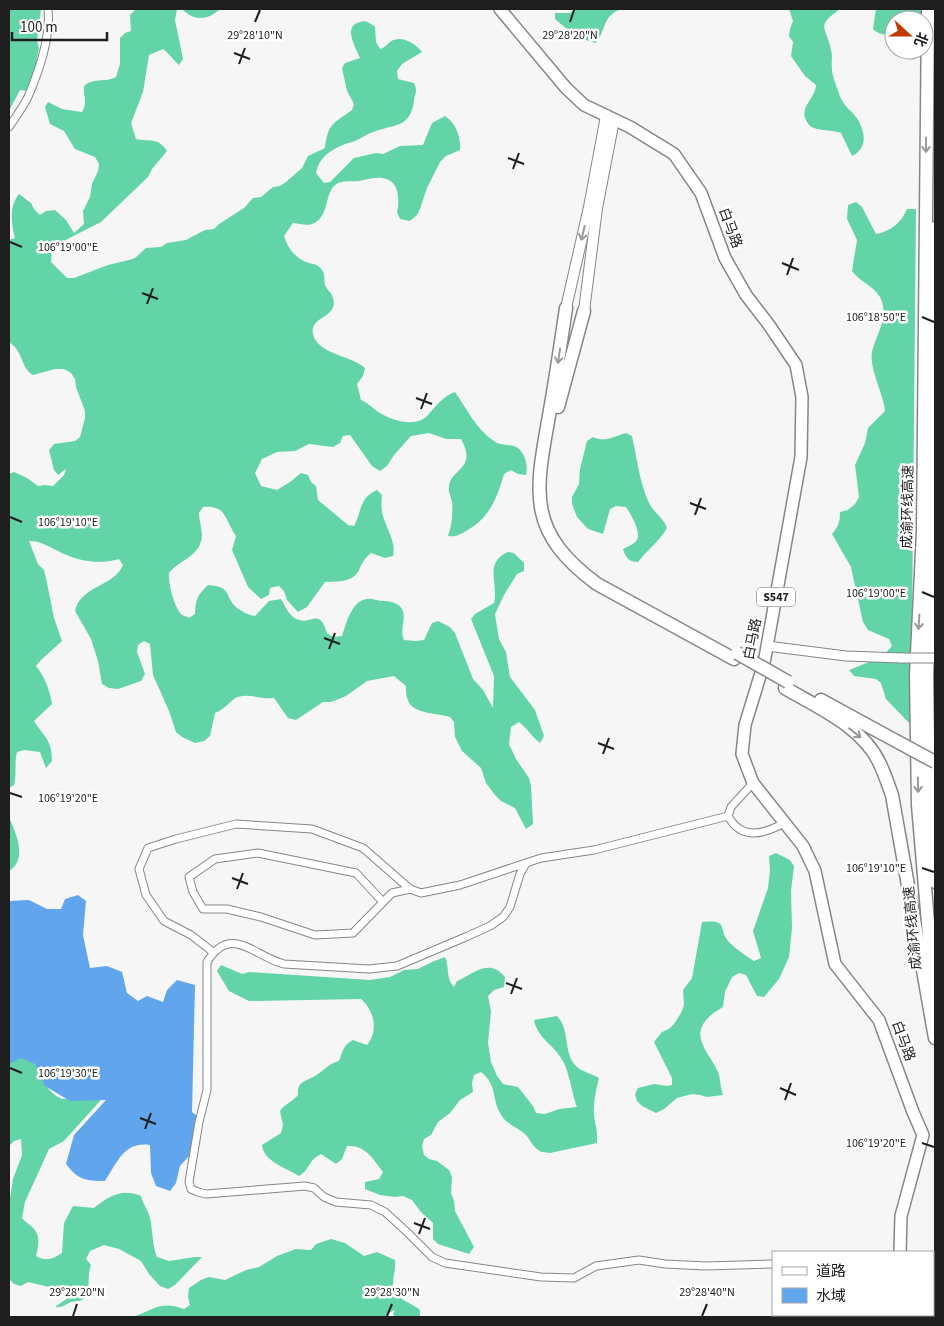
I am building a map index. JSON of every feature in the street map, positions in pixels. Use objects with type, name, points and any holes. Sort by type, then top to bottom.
[{"type":"highway","name":"成渝环线高速","points":[[928,9],[923,531],[916,675],[918,804],[935,1005]]},
{"type":"highway","name":"成渝环线高速","points":[[935,228],[933,532],[927,675],[929,804],[935,882]]},
{"type":"highway","points":[[566,308],[539,478],[540,509],[548,531],[560,550],[577,569],[598,584],[735,656]]},
{"type":"highway","points":[[584,311],[559,403],[548,455],[546,479],[547,506],[554,528],[564,544],[582,564],[601,578],[787,685],[935,762]]},
{"type":"highway","points":[[787,685],[862,738],[879,760],[892,795],[935,1038]]},
{"type":"main road","name":"白马路","points":[[500,9],[566,88],[584,105],[630,127],[674,154],[701,193],[725,258],[746,295],[796,365],[802,397],[801,457],[764,663],[745,725],[742,754],[753,784],[803,846],[815,871],[834,964],[879,1020],[923,1135],[900,1216],[900,1251]]},
{"type":"main road","points":[[566,308],[610,118]]},
{"type":"main road","points":[[584,311],[610,118]]},
{"type":"street","points":[[9,127],[27,100],[47,35],[48,9]]},
{"type":"street","points":[[767,646],[846,656],[935,658]]},
{"type":"street","points":[[753,784],[731,807],[728,816],[733,825],[743,831],[756,834],[769,831],[784,823]]},
{"type":"street","points":[[213,952],[191,936],[164,921],[146,895],[140,869],[148,848],[176,838],[236,824],[312,829],[363,848],[410,889],[421,893],[460,884],[541,858],[594,850],[728,816]]},
{"type":"street","points":[[383,902],[356,873],[258,853],[215,859],[189,878],[192,892],[203,909],[236,911],[261,917],[315,935],[353,933],[392,893],[410,889]]},
{"type":"street","points":[[526,863],[520,874],[510,907],[503,917],[490,926],[397,966],[369,969],[284,964],[270,961],[256,950],[234,943],[224,945],[213,952],[207,962],[207,1090],[199,1122],[189,1182],[191,1189],[206,1194],[305,1186],[314,1188],[324,1197],[336,1202],[371,1205],[385,1212],[432,1257],[445,1263],[541,1277],[574,1278],[596,1266],[639,1260],[665,1264],[706,1266],[772,1264]]},
{"type":"green space","points":[[9,9],[41,9],[37,41],[39,48],[36,64],[37,71],[28,91],[20,90],[9,111]]},
{"type":"green space","points":[[136,9],[177,9],[175,20],[183,59],[179,65],[163,49],[149,55],[143,92],[131,123],[136,139],[157,142],[167,151],[148,177],[101,222],[52,247],[51,262],[67,278],[74,278],[108,265],[135,258],[146,248],[161,247],[167,243],[186,240],[205,230],[214,229],[244,208],[253,198],[261,197],[273,187],[280,186],[286,182],[302,168],[308,156],[325,148],[332,125],[352,110],[354,104],[347,91],[342,68],[345,63],[360,58],[353,43],[351,33],[355,24],[364,21],[375,27],[376,42],[380,49],[390,42],[399,39],[412,43],[422,52],[402,64],[397,71],[398,79],[414,83],[416,88],[412,109],[406,120],[336,148],[321,160],[316,173],[324,183],[330,182],[354,158],[376,153],[383,154],[400,146],[423,145],[432,123],[445,116],[452,122],[457,131],[460,140],[460,150],[446,156],[440,162],[427,188],[417,215],[410,221],[400,219],[397,212],[398,199],[396,189],[388,179],[373,178],[342,182],[336,184],[330,191],[325,210],[320,219],[305,225],[293,223],[284,236],[290,249],[296,256],[318,266],[323,272],[325,285],[332,296],[334,305],[332,310],[315,324],[313,334],[316,341],[328,351],[352,360],[365,368],[363,376],[357,384],[361,400],[385,416],[398,421],[411,422],[423,419],[443,399],[455,392],[477,425],[488,436],[497,443],[514,446],[519,449],[526,461],[526,475],[518,474],[511,470],[504,474],[487,514],[474,526],[459,535],[448,536],[452,510],[449,493],[450,481],[465,463],[466,457],[461,439],[446,439],[429,433],[411,436],[387,466],[380,471],[372,466],[350,435],[343,436],[340,443],[333,447],[309,444],[295,451],[277,452],[262,459],[255,473],[261,486],[277,490],[301,473],[308,475],[311,482],[316,486],[318,500],[348,525],[354,526],[364,501],[371,493],[377,490],[382,495],[382,513],[393,542],[393,556],[385,558],[371,553],[353,577],[325,582],[307,607],[298,612],[287,600],[284,591],[279,586],[270,588],[269,595],[261,599],[248,587],[232,550],[236,536],[227,519],[216,508],[203,507],[199,513],[202,536],[198,549],[173,568],[169,573],[169,582],[176,607],[182,615],[189,618],[195,614],[196,604],[201,592],[208,585],[216,586],[225,590],[236,607],[245,613],[255,616],[269,601],[281,599],[293,617],[304,621],[318,619],[324,625],[327,633],[333,637],[342,636],[350,613],[362,600],[370,599],[396,603],[402,609],[404,617],[402,632],[404,640],[424,640],[432,623],[438,621],[450,627],[455,633],[473,679],[483,690],[493,708],[494,676],[471,619],[475,614],[494,603],[494,568],[496,562],[508,552],[514,553],[524,563],[524,571],[517,574],[504,595],[495,614],[496,621],[499,639],[506,652],[510,677],[535,710],[544,736],[540,743],[519,722],[511,727],[509,744],[516,759],[529,778],[531,786],[533,824],[526,829],[515,808],[501,801],[495,795],[486,783],[481,768],[462,751],[455,737],[454,722],[450,717],[426,712],[414,707],[409,703],[406,696],[406,686],[394,676],[367,681],[346,696],[331,702],[323,702],[296,720],[288,718],[274,698],[238,697],[215,713],[210,736],[204,741],[195,743],[182,737],[176,732],[153,675],[150,644],[144,641],[138,645],[137,652],[145,674],[141,681],[118,689],[109,688],[102,684],[98,661],[91,639],[75,611],[78,602],[84,596],[113,578],[119,572],[123,565],[119,559],[103,562],[80,560],[33,541],[29,541],[38,564],[44,570],[54,618],[62,641],[36,666],[47,684],[52,704],[34,721],[49,743],[52,761],[46,768],[40,752],[24,750],[17,752],[14,785],[9,788],[9,474],[14,472],[38,486],[53,486],[64,475],[66,469],[58,475],[54,470],[49,450],[54,444],[75,441],[80,437],[85,418],[85,411],[75,379],[71,373],[64,369],[55,369],[33,375],[26,368],[17,350],[9,342],[9,240],[15,238],[12,210],[19,194],[31,203],[40,215],[46,211],[55,210],[66,220],[74,233],[84,224],[83,211],[90,197],[99,164],[95,157],[75,149],[64,131],[50,124],[45,107],[48,102],[62,109],[82,112],[85,102],[84,86],[88,83],[116,77],[120,64],[120,38],[125,33],[131,31],[130,15]]},
{"type":"green space","points":[[182,9],[220,9],[210,16],[201,18],[191,16]]},
{"type":"green space","points":[[575,9],[622,9],[611,15],[596,43],[574,34],[555,19],[555,13],[570,13]]},
{"type":"green space","points":[[789,9],[840,9],[827,19],[824,27],[832,53],[832,74],[844,104],[862,127],[863,144],[857,153],[852,156],[841,133],[816,129],[807,122],[804,112],[816,85],[805,76],[791,56],[793,42],[789,36],[793,21]]},
{"type":"green space","points":[[876,9],[921,9],[884,10],[884,34],[873,29]]},
{"type":"green space","points":[[856,202],[862,207],[876,234],[895,226],[907,209],[916,209],[911,725],[886,699],[881,683],[876,679],[854,676],[849,670],[882,657],[892,646],[889,639],[868,630],[863,622],[851,567],[832,534],[840,519],[840,512],[848,510],[859,497],[855,465],[865,443],[868,428],[885,411],[872,359],[872,352],[883,318],[883,304],[877,293],[852,271],[857,240],[847,219],[848,205]]},
{"type":"green space","points":[[626,433],[632,436],[641,478],[649,503],[664,521],[667,528],[638,562],[628,559],[623,549],[634,543],[638,536],[636,525],[626,507],[616,506],[610,509],[603,534],[588,529],[577,517],[572,504],[572,497],[579,484],[580,469],[587,441],[593,437],[606,439]]},
{"type":"green space","points":[[9,817],[17,838],[19,853],[15,866],[9,871]]},
{"type":"green space","points":[[776,853],[790,860],[794,866],[791,891],[792,928],[789,957],[779,979],[764,997],[757,996],[746,975],[739,973],[732,977],[725,992],[723,1007],[704,1023],[700,1037],[718,1072],[723,1095],[707,1097],[692,1094],[677,1098],[656,1113],[642,1106],[637,1101],[635,1094],[638,1088],[654,1084],[672,1085],[672,1078],[654,1042],[662,1032],[674,1024],[681,1013],[684,1005],[683,990],[692,978],[702,922],[717,922],[722,926],[726,938],[736,948],[754,961],[761,958],[753,931],[768,888],[769,856]]},
{"type":"green space","points":[[445,957],[451,983],[454,987],[457,981],[482,969],[493,968],[505,977],[504,987],[494,990],[488,996],[491,1011],[488,1043],[491,1062],[503,1084],[518,1087],[533,1106],[536,1113],[545,1114],[559,1109],[577,1107],[564,1063],[539,1032],[534,1020],[557,1016],[564,1028],[572,1061],[579,1069],[599,1078],[594,1106],[597,1143],[550,1153],[539,1151],[526,1135],[503,1117],[498,1108],[490,1082],[481,1072],[474,1075],[472,1083],[473,1092],[460,1100],[450,1113],[438,1122],[431,1135],[424,1139],[422,1147],[424,1155],[429,1159],[437,1161],[449,1170],[452,1177],[451,1193],[455,1211],[474,1247],[469,1254],[438,1244],[433,1239],[433,1223],[412,1200],[403,1196],[380,1195],[365,1189],[365,1182],[379,1179],[383,1172],[364,1150],[354,1146],[347,1146],[342,1159],[336,1164],[321,1154],[299,1176],[276,1164],[263,1151],[262,1145],[281,1133],[283,1125],[280,1111],[298,1095],[300,1084],[339,1061],[347,1044],[353,1040],[367,1045],[371,1039],[374,1027],[372,1015],[361,999],[249,1001],[229,991],[217,971],[221,965],[242,974],[249,972],[370,980],[390,977],[404,970],[418,969]]},
{"type":"green space","points":[[30,1051],[39,1073],[54,1094],[60,1098],[67,1099],[98,1094],[100,1101],[64,1141],[49,1149],[25,1202],[22,1218],[38,1235],[36,1256],[49,1259],[62,1253],[64,1223],[73,1206],[94,1208],[116,1194],[134,1194],[141,1196],[149,1215],[157,1257],[169,1261],[202,1257],[175,1285],[168,1289],[160,1286],[141,1261],[119,1249],[104,1245],[90,1251],[86,1259],[91,1265],[87,1297],[82,1300],[71,1302],[62,1307],[55,1307],[68,1298],[70,1292],[28,1282],[21,1286],[14,1284],[9,1279],[9,1204],[13,1179],[22,1155],[21,1139],[14,1141],[9,1146],[9,1064],[13,1059]]},
{"type":"green space","points":[[331,1239],[345,1243],[364,1256],[377,1252],[395,1260],[394,1289],[399,1297],[420,1310],[420,1317],[395,1317],[393,1314],[395,1310],[388,1313],[388,1317],[132,1317],[157,1307],[169,1305],[184,1309],[190,1305],[188,1297],[189,1288],[201,1280],[209,1277],[225,1280],[246,1270],[259,1267],[277,1256],[296,1249],[311,1250],[316,1244]]},
{"type":"water","points":[[78,895],[86,901],[83,935],[90,968],[107,966],[122,972],[127,993],[138,1001],[147,996],[163,1002],[167,990],[177,980],[195,985],[192,1112],[197,1116],[189,1156],[180,1166],[176,1183],[170,1191],[156,1186],[151,1173],[150,1145],[134,1146],[128,1150],[122,1155],[105,1181],[87,1180],[74,1173],[66,1164],[74,1135],[106,1100],[70,1101],[45,1086],[35,1064],[21,1058],[9,1064],[9,901],[29,900],[47,909],[61,909],[65,899]]}]
